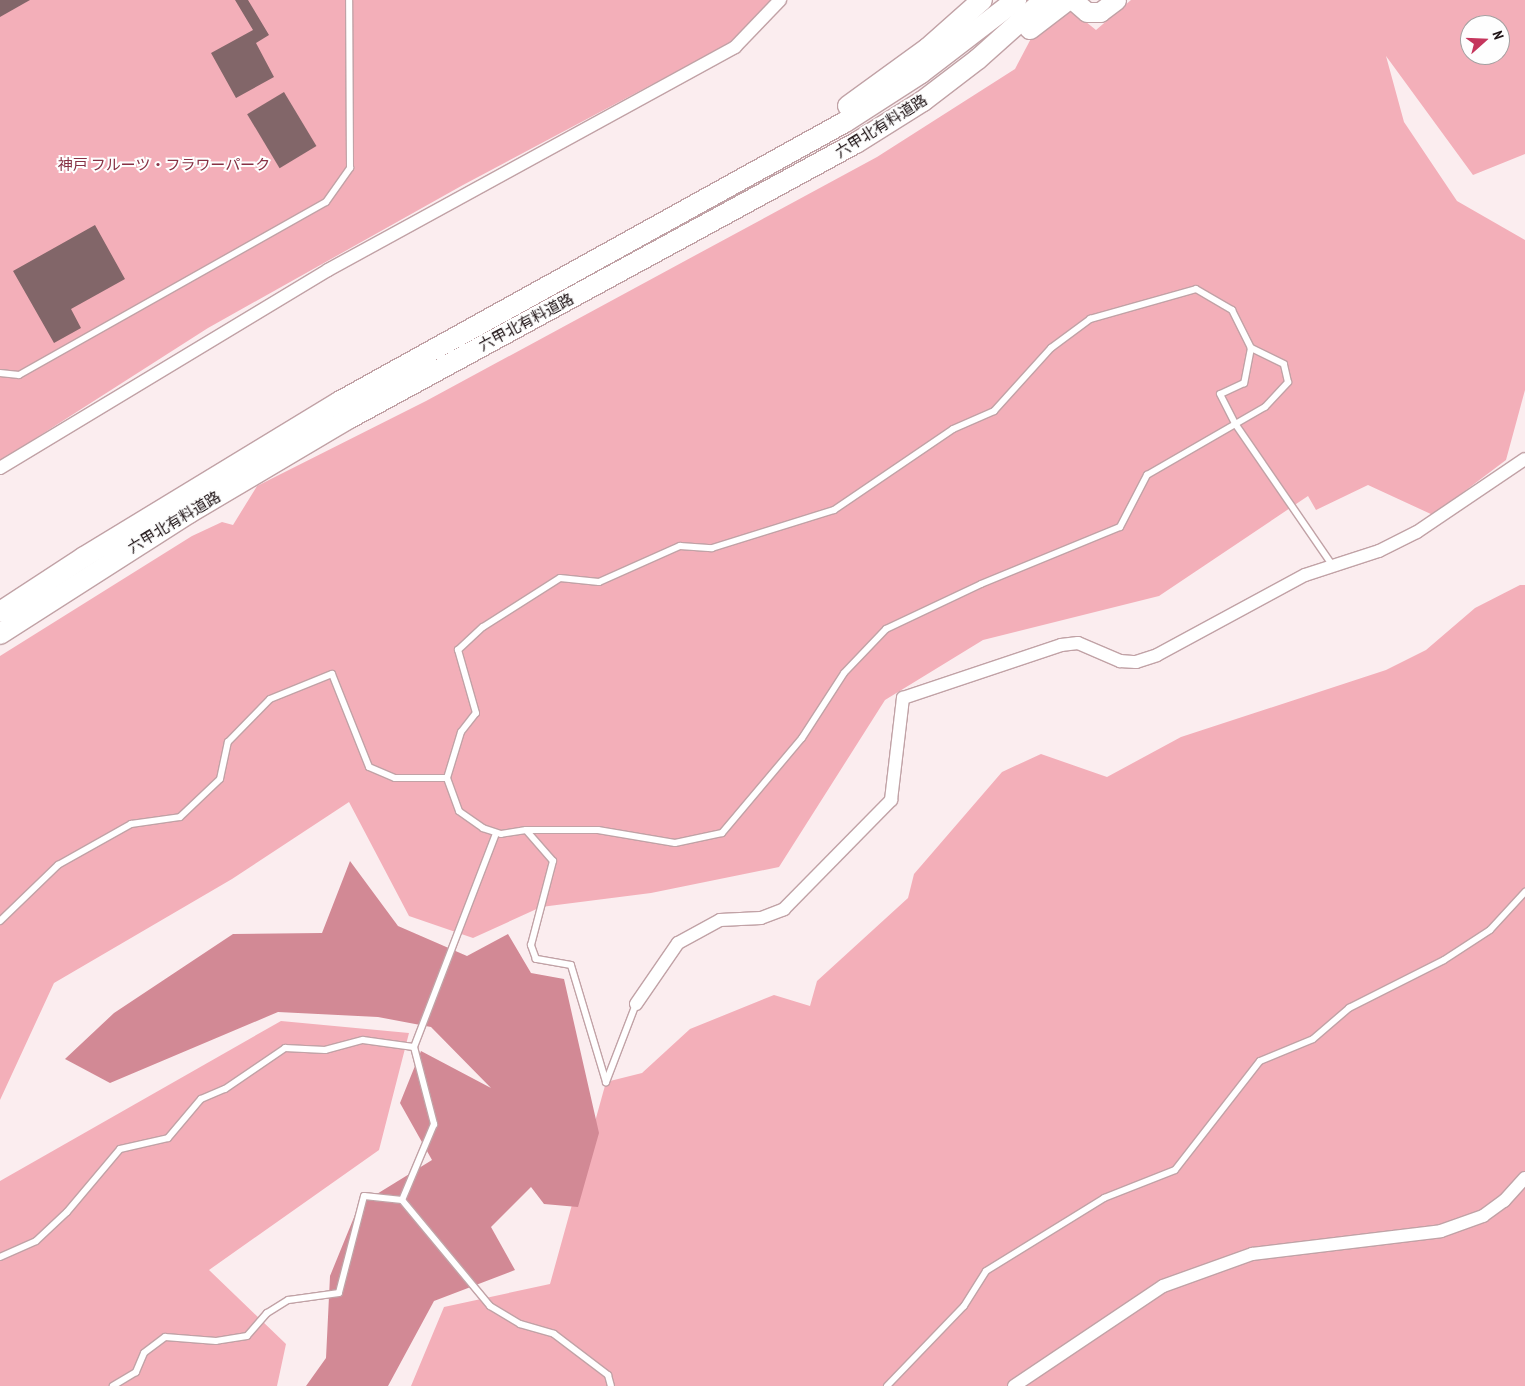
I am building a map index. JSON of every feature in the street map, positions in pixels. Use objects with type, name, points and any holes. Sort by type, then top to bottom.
[{"type":"main road","points":[[719,195],[928,48],[982,0]]},
{"type":"main road","name":"六甲北有料道路","points":[[0,612],[84,556],[339,402],[719,195],[922,73],[1016,0]]},
{"type":"main road","name":"六甲北有料道路","points":[[0,634],[189,513],[348,419],[856,143],[923,101],[978,59],[1044,0]]},
{"type":"main road","points":[[978,59],[1021,35],[1068,0]]},
{"type":"street","points":[[0,468],[328,270],[735,47],[780,0]]},
{"type":"street","points":[[1073,0],[1087,12],[1100,12],[1116,0]]},
{"type":"street","points":[[636,1004],[678,943],[720,920],[761,918],[784,909],[891,800],[903,698],[1061,645],[1078,642],[1120,661],[1136,662],[1306,575],[1379,551],[1417,532],[1525,459]]},
{"type":"street","points":[[1014,1386],[1163,1286],[1252,1254],[1441,1231],[1483,1216],[1504,1201],[1525,1178]]},
{"type":"lane","points":[[0,373],[19,375],[326,202],[350,168],[349,0]]},
{"type":"lane","points":[[1196,289],[1232,310],[1251,348],[1284,364],[1288,382],[1265,407],[1147,475],[1120,527],[980,584],[886,629],[844,673],[802,738],[722,833],[675,843],[598,830],[526,830],[496,833],[459,811],[447,778],[461,732],[476,713],[458,650],[483,627],[560,578],[599,582],[680,546],[712,548],[834,510],[952,429],[994,411],[1051,348],[1090,319],[1196,289]]},
{"type":"lane","points":[[1251,348],[1244,383],[1220,394],[1236,425],[1332,566]]},
{"type":"lane","points":[[0,922],[58,865],[131,824],[180,817],[220,779],[228,742],[270,699],[332,674],[369,767],[395,778],[447,778]]},
{"type":"lane","points":[[526,830],[554,861],[531,944],[536,959],[570,965],[606,1082],[636,1004]]},
{"type":"lane","points":[[402,1200],[434,1124],[414,1047],[496,833]]},
{"type":"lane","points":[[887,1386],[964,1306],[986,1271],[1104,1198],[1175,1170],[1260,1060],[1313,1039],[1349,1008],[1444,960],[1490,930],[1525,892]]},
{"type":"lane","points":[[0,1257],[36,1241],[68,1212],[120,1149],[168,1138],[201,1099],[224,1089],[285,1048],[325,1050],[363,1040],[414,1047]]},
{"type":"lane","points":[[113,1386],[136,1372],[144,1353],[165,1337],[216,1341],[247,1336],[267,1313],[288,1300],[339,1293],[364,1196],[402,1200],[490,1306],[520,1324],[554,1334],[608,1375],[611,1386]]},
{"type":"green space","name":"神戸 フルーツ・フラワーパーク","points":[[0,0],[774,0],[728,44],[463,185],[208,328],[0,461]]},
{"type":"green space","points":[[1131,0],[1525,0],[1525,154],[1473,175],[1386,56],[1404,122],[1457,201],[1525,240],[1525,390],[1506,460],[1433,515],[1368,485],[1316,510],[1308,496],[1159,596],[983,640],[885,700],[779,867],[651,893],[541,907],[473,938],[409,916],[349,802],[232,879],[54,983],[0,1100],[0,656],[192,536],[222,522],[233,525],[257,486],[426,401],[877,157],[1015,69],[1045,12],[1060,1],[1096,30]]},
{"type":"green space","points":[[1520,585],[1525,585],[1525,1386],[411,1386],[444,1307],[550,1284],[606,1082],[642,1073],[690,1029],[774,995],[810,1006],[817,981],[908,898],[914,874],[1002,772],[1041,754],[1107,777],[1181,737],[1386,670],[1426,650],[1475,608]]},
{"type":"green space","points":[[281,1021],[409,1033],[379,1150],[209,1270],[286,1344],[277,1386],[0,1386],[0,1181]]},
{"type":"shaded area","points":[[350,861],[398,926],[467,956],[508,934],[531,973],[564,979],[599,1133],[578,1207],[544,1204],[531,1187],[491,1227],[515,1270],[434,1301],[388,1386],[306,1386],[326,1358],[330,1276],[359,1205],[432,1160],[400,1103],[421,1051],[491,1088],[431,1027],[378,1017],[278,1012],[110,1083],[65,1059],[114,1013],[233,934],[322,933]]},
{"type":"building","points":[[0,0],[30,0],[0,17]]},
{"type":"building","points":[[235,0],[248,0],[269,35],[256,43],[274,77],[236,98],[211,53],[253,30]]},
{"type":"building","points":[[284,92],[316,146],[280,168],[247,114]]},
{"type":"building","points":[[95,225],[125,279],[71,309],[81,328],[54,343],[13,271]]}]
